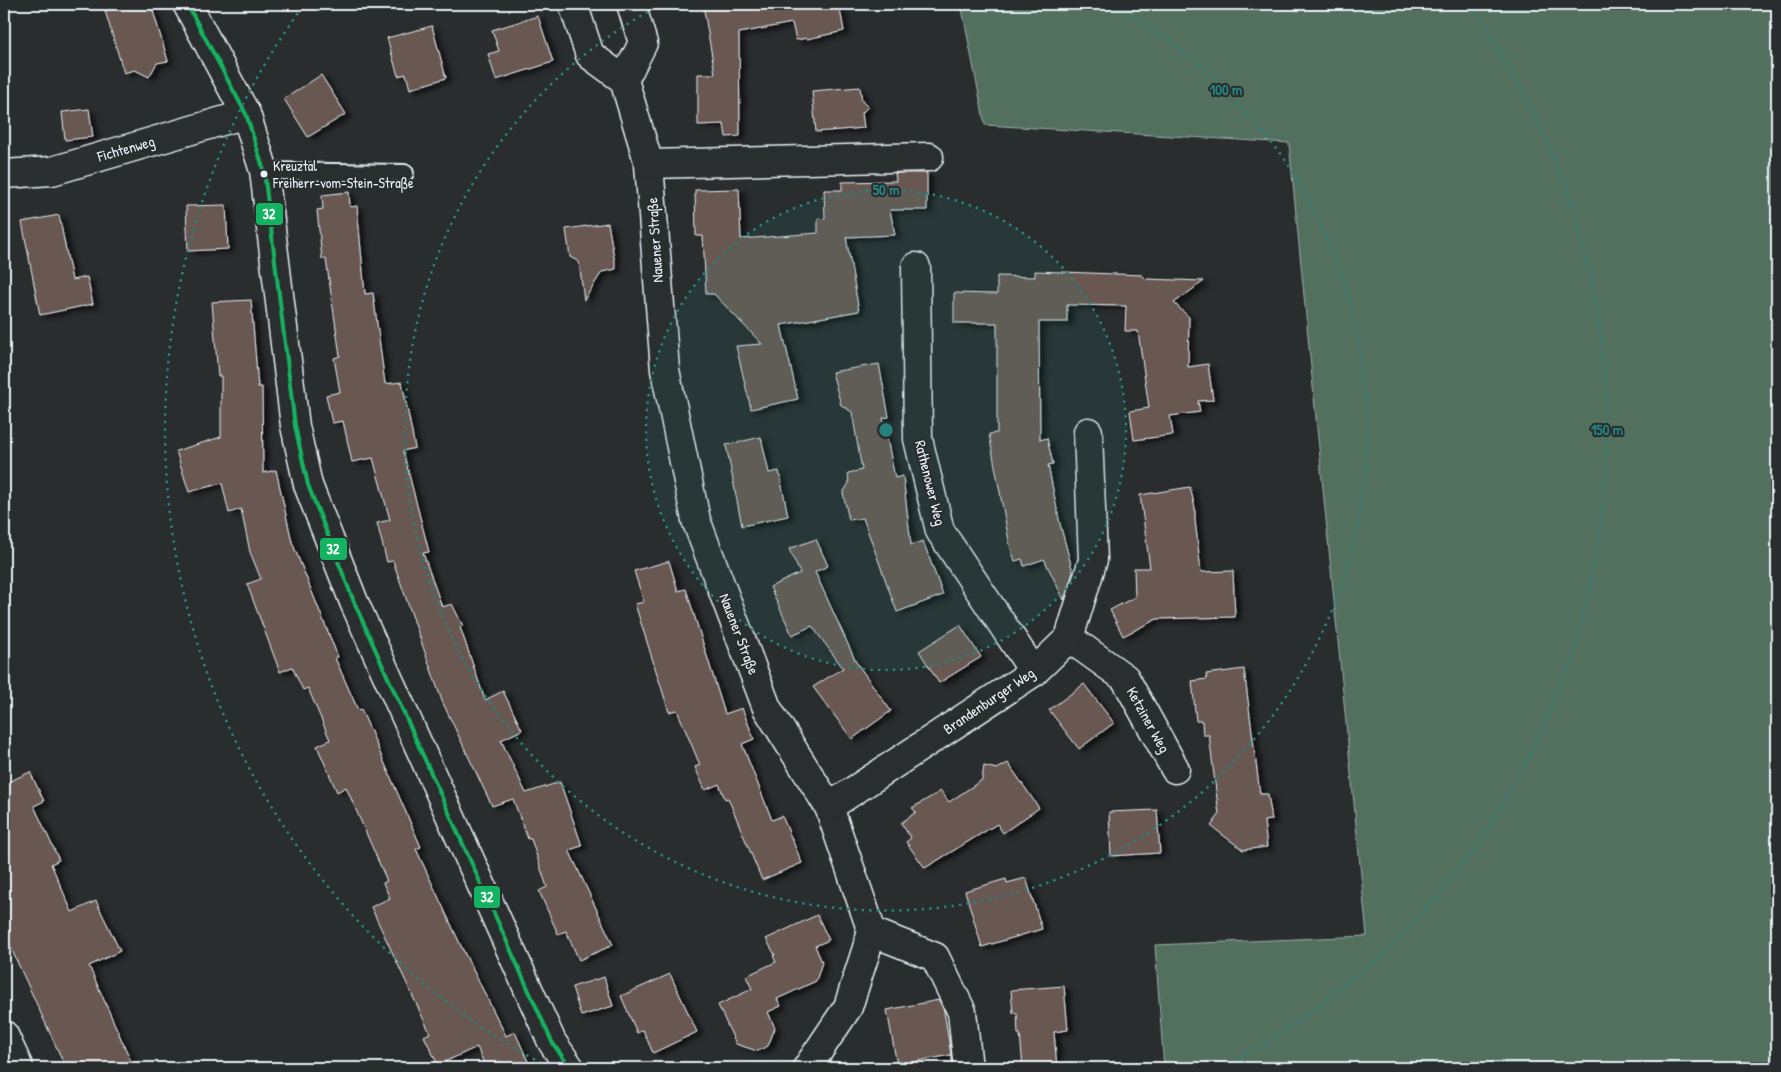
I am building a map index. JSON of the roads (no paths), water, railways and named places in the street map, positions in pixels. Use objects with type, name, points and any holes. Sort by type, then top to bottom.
[{"type":"street","points":[[187,4],[246,114],[264,171],[295,426],[308,485],[358,611],[552,1042],[570,1068]]},
{"type":"street","points":[[572,4],[590,55],[624,80],[643,43],[632,4]]},
{"type":"street","name":"Nauener Straße","points":[[624,80],[649,164],[665,370],[696,520],[767,708],[830,807],[872,932]]},
{"type":"street","name":"Fichtenweg","points":[[4,174],[52,171],[246,114]]},
{"type":"street","points":[[649,164],[929,157]]},
{"type":"street","name":"Rathenower Weg","points":[[916,267],[918,439],[940,531],[1034,672]]},
{"type":"street","name":"Brandenburger Weg","points":[[830,807],[1034,672],[1069,638],[1093,560],[1088,432]]},
{"type":"street","name":"Ketziner Weg","points":[[1069,638],[1125,678],[1175,769]]},
{"type":"street","points":[[807,1068],[848,1007],[872,932],[935,957],[962,1012],[968,1068]]},
{"type":"street","points":[[4,1035],[19,1068]]},
{"type":"lane","points":[[264,171],[405,173]]},
{"type":"place","name":"Kreuztal Freiherr-vom-Stein-Straße","points":[[264,174]]}]
